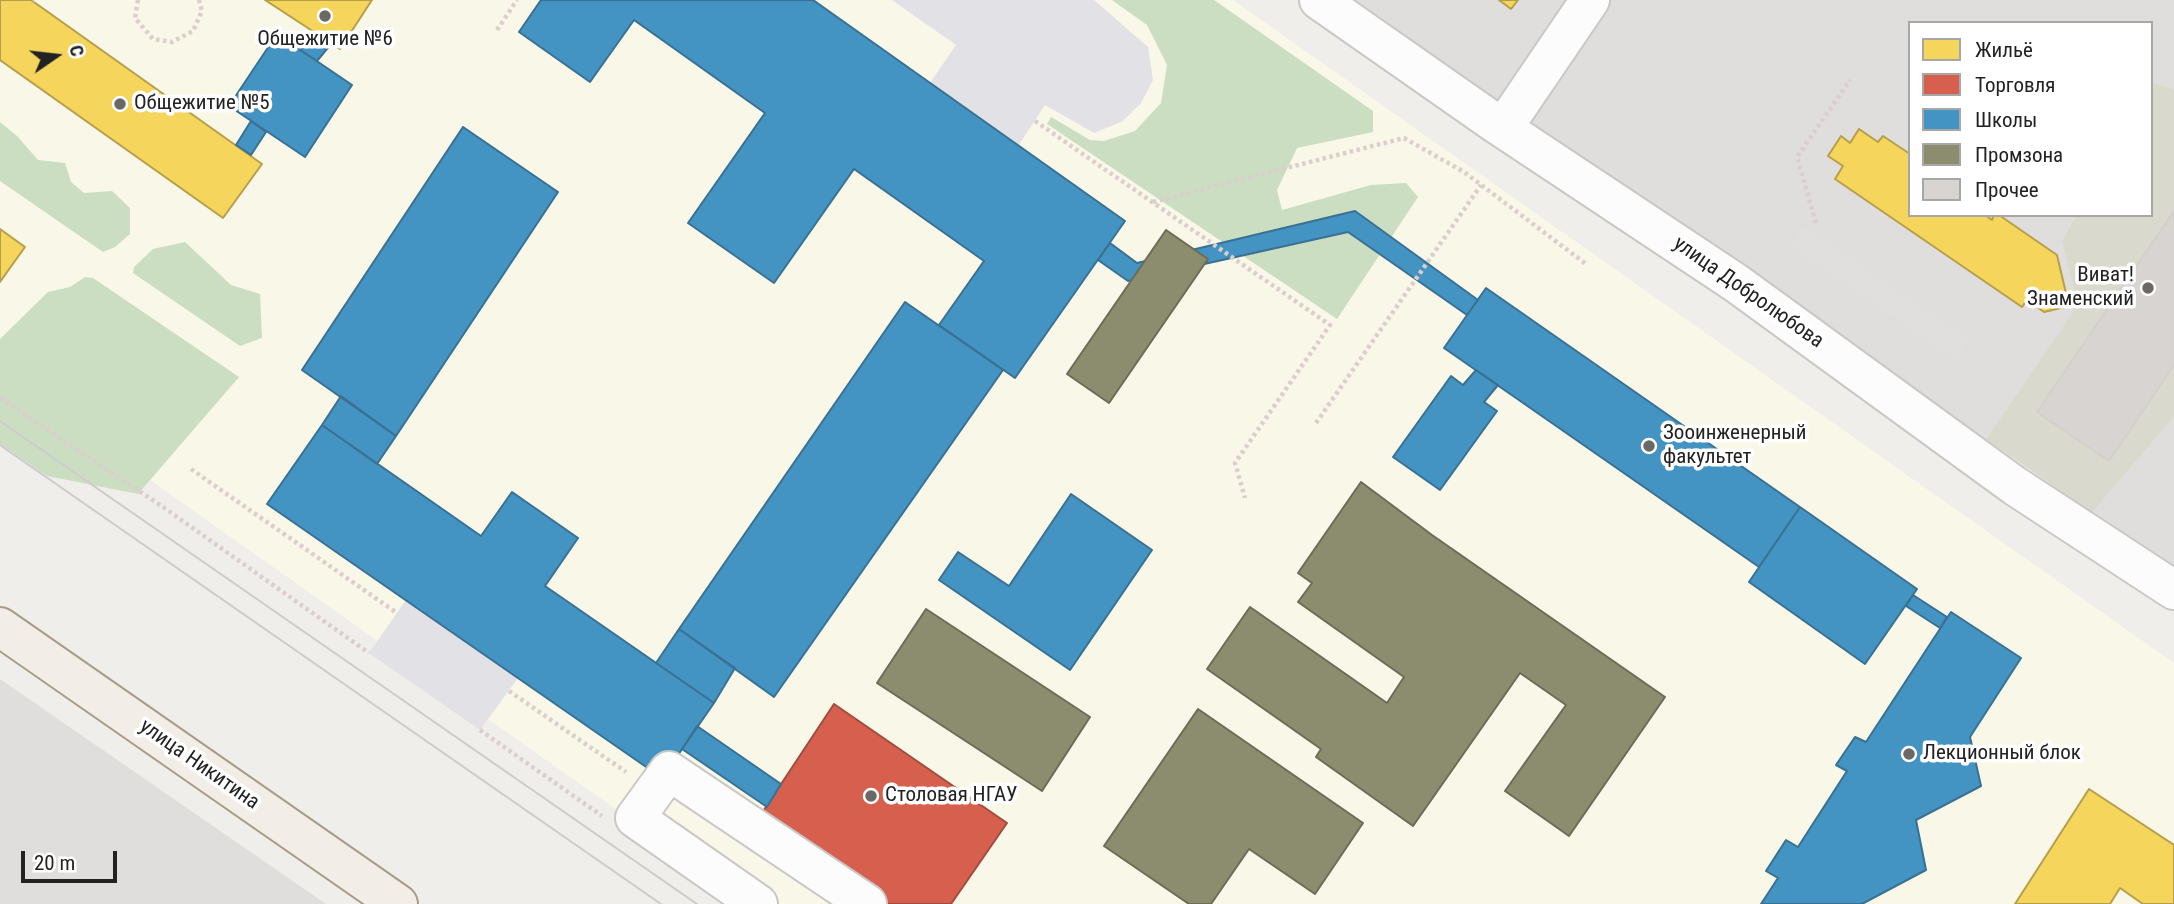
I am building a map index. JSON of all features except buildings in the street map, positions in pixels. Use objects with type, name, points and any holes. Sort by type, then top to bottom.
[{"type":"main road","name":"улица Никитина","points":[[0,627],[398,904]]},
{"type":"street","name":"улица Добролюбова","points":[[1319,0],[1503,128],[1736,283],[2015,486],[2174,590]]},
{"type":"street","points":[[1503,128],[1590,0]]},
{"type":"street","points":[[758,904],[635,818],[669,771],[867,904]]},
{"type":"path","points":[[138,0],[135,18],[153,38],[172,42],[193,31],[202,11],[199,0]]},
{"type":"path","points":[[497,30],[517,0]]},
{"type":"path","points":[[1816,223],[1797,157],[1850,80]]},
{"type":"path","points":[[1035,121],[1329,325],[1235,463],[1245,498]]},
{"type":"path","points":[[1152,202],[1404,138],[1464,172],[1586,264]]},
{"type":"path","points":[[1316,423],[1481,185]]},
{"type":"path","points":[[0,398],[163,507],[369,653]]},
{"type":"path","points":[[191,469],[397,613]]},
{"type":"path","points":[[509,691],[654,792]]},
{"type":"shaded area","points":[[0,0],[1233,0],[2174,663],[2174,904],[750,904],[0,374]]},
{"type":"shaded area","points":[[892,0],[1094,0],[1148,47],[1153,80],[1141,103],[1123,121],[1094,133],[1045,105],[1018,146],[930,83],[956,45]]},
{"type":"shaded area","points":[[1338,0],[2174,0],[2174,89],[2153,83],[2153,21],[1908,21],[1908,217],[2075,217],[2062,241],[2079,305],[1986,439],[1528,122]]},
{"type":"shaded area","points":[[2153,83],[2174,89],[2174,417],[2092,513],[1986,439],[2078,305],[2062,241],[2075,217],[2153,217]]},
{"type":"shaded area","points":[[1803,226],[1970,340],[1956,360],[1789,246]]},
{"type":"shaded area","points":[[2174,417],[2174,569],[2092,513]]},
{"type":"shaded area","points":[[406,600],[518,678],[480,730],[369,653]]},
{"type":"shaded area","points":[[0,679],[326,904],[0,904]]},
{"type":"green space","points":[[1112,0],[1214,0],[1373,111],[1373,132],[1297,148],[1277,190],[1282,210],[1371,185],[1406,183],[1418,197],[1337,319],[1047,124],[1051,117],[1090,140],[1104,141],[1135,131],[1161,103],[1167,65],[1147,25]]},
{"type":"green space","points":[[0,122],[17,136],[38,160],[65,163],[71,182],[84,193],[112,191],[130,208],[130,234],[115,247],[103,252],[0,181]]},
{"type":"green space","points":[[185,242],[231,285],[260,294],[262,338],[240,346],[133,273],[134,267],[153,249]]},
{"type":"green space","points":[[85,277],[93,278],[239,377],[138,494],[47,476],[0,444],[0,339],[48,292],[70,287]]},
{"type":"tram line","points":[[0,421],[697,904]]},
{"type":"tram line","points":[[0,445],[661,904]]},
{"type":"place","name":"Общежитие №6","points":[[325,16]]},
{"type":"place","name":"Общежитие №5","points":[[120,104]]},
{"type":"place","name":"Виват! Знаменский","points":[[2148,288]]},
{"type":"place","name":"Зооинженерный факультет","points":[[1649,446]]},
{"type":"place","name":"Лекционный блок","points":[[1909,754]]},
{"type":"place","name":"Столовая НГАУ","points":[[871,796]]}]
